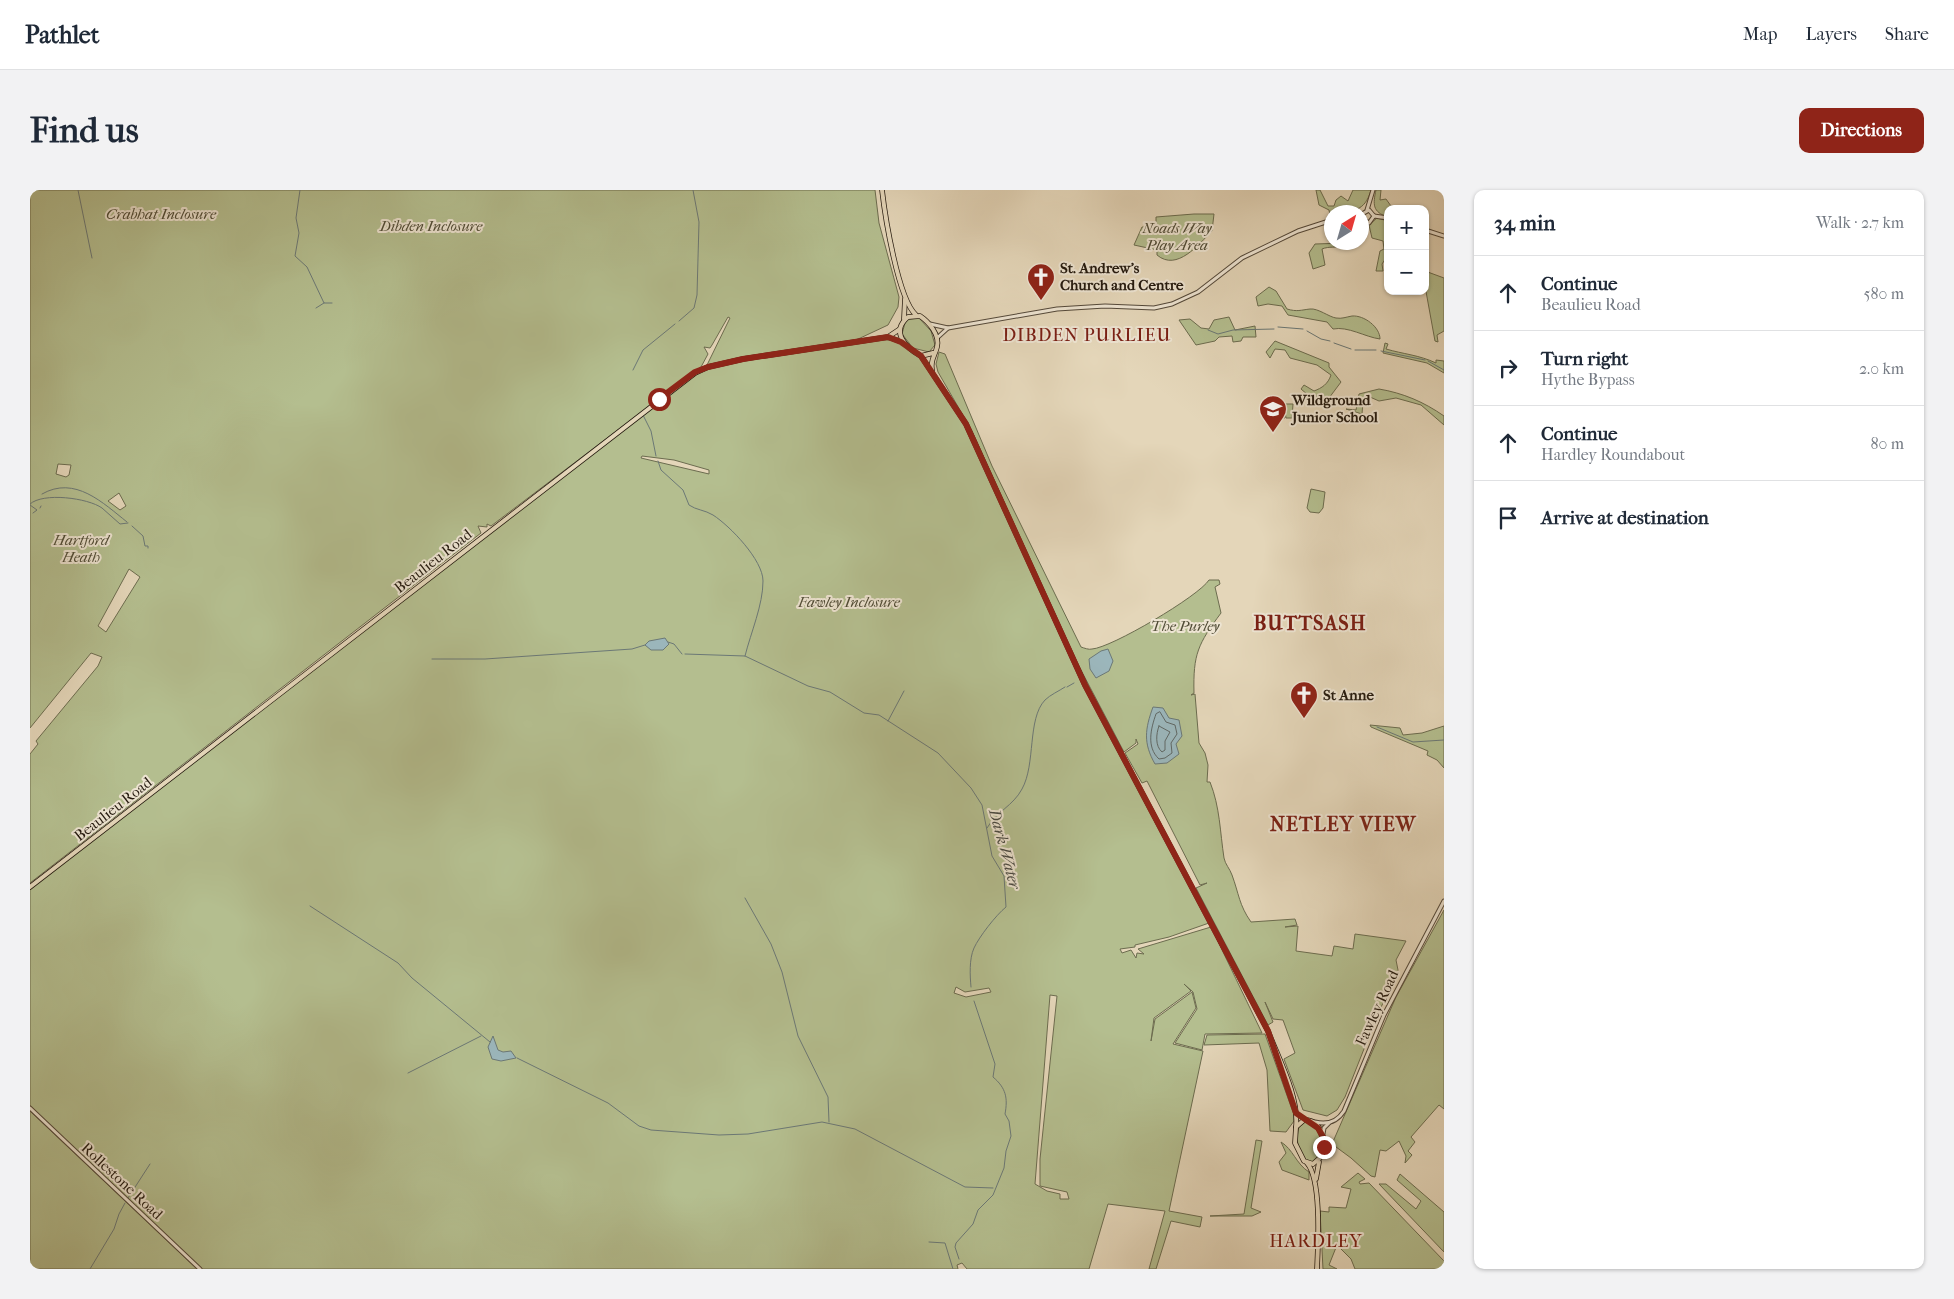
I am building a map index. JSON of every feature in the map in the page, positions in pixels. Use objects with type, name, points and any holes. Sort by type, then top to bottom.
[{"type":"main road","points":[[882,190],[904,294],[909,306],[916,315],[929,324],[937,338],[938,346],[933,353],[931,363],[933,374]]},
{"type":"main road","points":[[904,294],[904,320],[900,329],[900,336],[904,344]]},
{"type":"main road","points":[[904,320],[916,315]]},
{"type":"main road","name":"Beaulieu Road","points":[[30,887],[695,372],[743,359],[888,337],[900,329]]},
{"type":"main road","points":[[888,337],[904,344],[921,356],[966,424],[1085,685],[1268,1031],[1296,1113],[1295,1143],[1301,1157],[1312,1170],[1318,1214],[1317,1269]]},
{"type":"main road","points":[[921,356],[933,353]]},
{"type":"main road","points":[[1296,1113],[1310,1120],[1323,1135],[1324,1147],[1316,1170],[1315,1188]]},
{"type":"main road","points":[[1296,1127],[1300,1122],[1310,1120]]},
{"type":"main road","points":[[1307,1163],[1315,1163],[1320,1160]]},
{"type":"street","points":[[1368,205],[1373,190]]},
{"type":"street","points":[[1369,210],[1374,216],[1384,217]]},
{"type":"street","points":[[1369,223],[1374,216]]},
{"type":"street","points":[[929,324],[948,328],[1057,309],[1104,306],[1154,308],[1172,304],[1198,292],[1242,258],[1298,232],[1324,223]]},
{"type":"street","points":[[1429,231],[1444,236]]},
{"type":"street","points":[[937,338],[948,328]]},
{"type":"street","name":"Fawley Road","points":[[1323,1135],[1324,1128],[1330,1122],[1340,1117],[1345,1109],[1384,1015],[1444,900]]},
{"type":"street","name":"Rollestone Road","points":[[30,1108],[200,1269]]},
{"type":"street","points":[[1310,1120],[1330,1122]]},
{"type":"green space","points":[[30,190],[875,190],[879,223],[899,297],[898,307],[888,325],[856,340],[707,365],[730,318],[728,317],[710,348],[704,347],[708,354],[701,367],[491,526],[487,524],[487,527],[478,526],[481,533],[30,883],[30,754],[38,744],[36,741],[98,666],[102,657],[91,653],[30,728]],"holes":[[[58,464],[71,465],[69,475],[66,477],[56,474]],[[119,493],[126,506],[120,510],[108,501]],[[129,569],[140,577],[106,632],[98,626]]]},
{"type":"green space","points":[[1316,190],[1320,190],[1328,205],[1324,205],[1324,208],[1319,205]]},
{"type":"green space","points":[[1353,190],[1371,190],[1363,205],[1334,205],[1336,200],[1341,196],[1348,201]]},
{"type":"green space","points":[[1376,190],[1381,190],[1380,200],[1386,199],[1390,205],[1384,205],[1384,215],[1376,210],[1374,199]]},
{"type":"green space","name":"Noads Way Play Area","points":[[1214,214],[1212,231],[1194,249],[1180,258],[1165,259],[1157,255],[1157,250],[1134,245],[1142,227],[1156,227],[1156,217]]},
{"type":"green space","points":[[1377,218],[1384,220],[1384,249],[1383,241],[1372,238],[1369,225]]},
{"type":"green space","points":[[1315,244],[1324,244],[1324,249],[1322,249],[1325,265],[1313,269],[1309,253]]},
{"type":"green space","points":[[1384,249],[1383,271],[1376,271],[1380,251]]},
{"type":"green space","points":[[1429,272],[1444,278],[1444,331],[1437,335],[1438,342],[1435,341],[1427,295],[1429,295]]},
{"type":"green space","points":[[1269,287],[1276,291],[1287,309],[1296,311],[1313,309],[1336,318],[1361,317],[1374,326],[1380,339],[1351,330],[1333,329],[1327,322],[1288,315],[1282,306],[1268,304],[1258,306],[1256,297]]},
{"type":"green space","points":[[1229,317],[1235,330],[1255,326],[1256,337],[1243,337],[1241,341],[1233,342],[1232,336],[1219,337],[1215,341],[1196,345],[1179,320],[1190,319],[1201,328],[1209,329],[1214,320]]},
{"type":"green space","points":[[919,318],[931,331],[935,345],[929,352],[913,348],[902,334],[905,323],[909,319]]},
{"type":"green space","name":"Fawley Inclosure","points":[[881,339],[896,341],[920,357],[967,429],[1072,659],[1209,923],[1169,937],[1135,945],[1135,947],[1120,949],[1122,953],[1131,950],[1136,958],[1137,953],[1144,954],[1138,949],[1211,927],[1262,1033],[1205,1034],[1202,1050],[1175,1043],[1197,1009],[1193,992],[1184,984],[1191,991],[1154,1018],[1151,1041],[1155,1019],[1192,992],[1196,1008],[1173,1044],[1203,1051],[1169,1211],[1202,1217],[1200,1227],[1171,1221],[1156,1269],[1149,1269],[1165,1211],[1108,1204],[1089,1269],[967,1269],[962,1263],[957,1265],[958,1269],[202,1269],[30,1108],[30,889],[686,381],[706,369],[729,363]],"holes":[[[642,456],[674,460],[709,470],[709,474],[641,458]],[[956,987],[965,992],[989,988],[991,992],[966,997],[954,993]],[[1050,995],[1057,996],[1040,1159],[1040,1186],[1067,1192],[1069,1199],[1060,1199],[1060,1194],[1047,1191],[1035,1184]]]},
{"type":"green space","points":[[1275,341],[1329,363],[1329,367],[1341,382],[1329,398],[1308,395],[1301,389],[1304,385],[1314,391],[1317,390],[1326,383],[1331,375],[1317,365],[1290,358],[1285,350],[1275,349],[1270,358],[1266,352]]},
{"type":"green space","points":[[1385,343],[1388,344],[1386,349],[1417,356],[1436,363],[1436,360],[1444,361],[1444,373],[1427,363],[1383,353]]},
{"type":"green space","name":"The Purley","points":[[939,352],[945,354],[992,466],[1081,647],[1091,649],[1117,640],[1173,609],[1202,588],[1209,580],[1219,580],[1220,584],[1215,587],[1221,613],[1198,650],[1194,693],[1191,695],[1195,694],[1199,743],[1205,753],[1208,765],[1207,782],[1210,782],[1216,801],[1225,860],[1242,905],[1251,922],[1295,919],[1297,925],[1285,927],[1298,926],[1296,951],[1332,956],[1334,946],[1353,949],[1355,934],[1406,941],[1396,960],[1397,976],[1379,1011],[1345,1097],[1337,1110],[1327,1116],[1303,1110],[1284,1059],[1295,1053],[1283,1020],[1273,1019],[1265,1002],[1273,1022],[1268,1025],[1196,888],[1207,883],[1200,885],[1147,781],[1142,783],[1125,753],[1138,744],[1136,739],[1136,743],[1124,752],[1071,651],[972,431],[938,372],[936,364]]},
{"type":"green space","points":[[1379,389],[1405,396],[1429,406],[1444,416],[1444,425],[1421,405],[1396,398],[1379,401],[1370,397],[1363,401],[1362,414],[1346,409],[1356,410],[1359,394]]},
{"type":"green space","points":[[1279,404],[1293,404],[1292,418],[1286,418],[1285,411],[1285,418],[1278,417]]},
{"type":"green space","points":[[1311,489],[1325,492],[1323,508],[1319,513],[1310,512],[1307,508]]},
{"type":"green space","points":[[1370,725],[1400,728],[1403,735],[1422,733],[1444,726],[1444,768],[1437,760],[1427,755],[1428,751]]},
{"type":"green space","points":[[1444,910],[1444,1109],[1439,1105],[1411,1137],[1415,1142],[1408,1151],[1412,1155],[1405,1163],[1406,1156],[1399,1141],[1386,1151],[1380,1150],[1375,1177],[1371,1176],[1332,1144],[1396,997]]},
{"type":"green space","points":[[1265,1034],[1294,1115],[1294,1121],[1286,1132],[1270,1131],[1267,1070],[1259,1043],[1204,1045],[1207,1035]]},
{"type":"green space","points":[[30,1111],[197,1269],[30,1269]]},
{"type":"green space","points":[[1305,1122],[1315,1125],[1321,1140],[1320,1158],[1313,1162],[1306,1161],[1298,1144],[1299,1127]]},
{"type":"green space","points":[[1256,1140],[1262,1141],[1251,1208],[1261,1212],[1252,1216],[1210,1216],[1244,1214]]},
{"type":"green space","points":[[1281,1142],[1309,1172],[1309,1180],[1282,1170],[1279,1162],[1286,1153]]},
{"type":"green space","points":[[1358,1173],[1365,1179],[1359,1182],[1360,1184],[1369,1183],[1444,1261],[1444,1269],[1355,1269],[1351,1259],[1337,1245],[1329,1265],[1337,1269],[1323,1269],[1320,1211],[1329,1212],[1329,1207],[1346,1208],[1351,1189],[1341,1187]]},
{"type":"green space","points":[[1400,1174],[1444,1212],[1444,1252],[1379,1184],[1386,1184],[1416,1209],[1421,1201],[1397,1180]]},
{"type":"water","points":[[665,638],[669,644],[663,650],[651,650],[645,645],[649,641]]},
{"type":"water","points":[[1108,649],[1113,661],[1109,671],[1096,678],[1090,669],[1089,659]]},
{"type":"water","points":[[1153,707],[1163,708],[1169,718],[1179,720],[1182,736],[1176,744],[1179,754],[1167,763],[1155,764],[1148,749],[1146,736]]},
{"type":"water","points":[[493,1036],[498,1050],[503,1052],[511,1051],[516,1058],[501,1061],[492,1059],[488,1047]]},
{"type":"waterway","points":[[78,190],[92,258]]},
{"type":"waterway","points":[[300,190],[296,218],[299,233],[295,256],[307,267],[324,303],[332,303]]},
{"type":"waterway","points":[[679,321],[694,308],[697,295],[699,222],[693,190]]},
{"type":"waterway","points":[[316,308],[324,303]]},
{"type":"waterway","points":[[633,370],[643,350],[675,324]]},
{"type":"waterway","points":[[1278,327],[1303,329]]},
{"type":"waterway","points":[[1208,330],[1218,334],[1233,330],[1274,329]]},
{"type":"waterway","points":[[1307,331],[1321,339],[1330,341]]},
{"type":"waterway","points":[[1334,343],[1351,349]]},
{"type":"waterway","points":[[1355,350],[1376,350]]},
{"type":"waterway","points":[[1381,351],[1425,360]]},
{"type":"waterway","points":[[1428,361],[1444,370]]},
{"type":"waterway","name":"Dark Water","points":[[643,415],[651,431],[656,456]]},
{"type":"waterway","name":"Dark Water","points":[[658,461],[661,470],[683,490],[689,505],[710,513],[720,520],[744,544],[758,563],[762,573],[762,590],[759,609],[745,656]]},
{"type":"waterway","points":[[42,494],[54,489],[66,488],[77,490],[98,500],[127,522]]},
{"type":"waterway","points":[[30,504],[36,500],[55,497],[87,501],[102,508],[120,524],[128,523]]},
{"type":"waterway","points":[[30,505],[37,510],[33,513]]},
{"type":"waterway","points":[[132,526],[143,536],[145,546],[148,546],[148,548]]},
{"type":"waterway","points":[[668,642],[674,644],[682,654]]},
{"type":"waterway","points":[[432,659],[485,659],[632,649],[645,645]]},
{"type":"waterway","name":"Dark Water","points":[[685,654],[745,656],[808,686],[830,692],[864,713],[879,715],[938,753],[971,788],[982,805],[992,856],[1004,876],[1006,907],[988,926],[972,952],[971,987]]},
{"type":"waterway","points":[[1067,687],[1074,683]]},
{"type":"waterway","points":[[987,828],[1022,789],[1029,767],[1039,708],[1047,698],[1065,687]]},
{"type":"waterway","points":[[888,721],[904,691]]},
{"type":"waterway","points":[[1377,727],[1413,742],[1444,740]]},
{"type":"waterway","points":[[745,898],[771,944],[782,972],[798,1036],[828,1097],[829,1122]]},
{"type":"waterway","points":[[310,906],[398,963],[412,978],[490,1042]]},
{"type":"waterway","name":"Dark Water","points":[[959,1259],[955,1247],[956,1243],[973,1224],[978,1210],[993,1195],[1004,1168],[1006,1151],[1011,1136],[1009,1121],[1005,1114],[1005,1094],[1001,1085],[993,1077],[995,1064],[974,1001]]},
{"type":"waterway","points":[[408,1073],[481,1036]]},
{"type":"waterway","points":[[517,1058],[608,1103],[639,1126],[651,1130],[719,1135],[748,1134],[822,1122],[855,1129],[965,1187],[993,1188]]},
{"type":"waterway","points":[[128,1198],[150,1164]]},
{"type":"waterway","points":[[90,1269],[114,1229],[125,1203]]},
{"type":"waterway","points":[[929,1242],[945,1243],[953,1269]]},
{"type":"place","name":"St. Andrew's Church and Centre","points":[[1041,301]]},
{"type":"place","name":"Wildground Junior School","points":[[1273,433]]},
{"type":"place","name":"St Anne","points":[[1304,719]]},
{"type":"district","name":"DIBDEN PURLIEU","points":[[1087,335]]},
{"type":"district","name":"BUTTSASH","points":[[1310,623]]},
{"type":"district","name":"NETLEY VIEW","points":[[1343,824]]},
{"type":"district","name":"HARDLEY","points":[[1316,1241]]},
{"type":"route","points":[[659,399],[695,372],[743,359],[888,337],[901,342],[921,356],[966,424],[1085,685],[1268,1031],[1288,1082],[1296,1113],[1315,1124],[1323,1137],[1324,1147]]},
{"type":"park label","name":"Crabhat Inclosure","points":[[161,214]]},
{"type":"park label","name":"Dibden Inclosure","points":[[431,226]]},
{"type":"park label","name":"Hartford Heath","points":[[81,548]]}]
